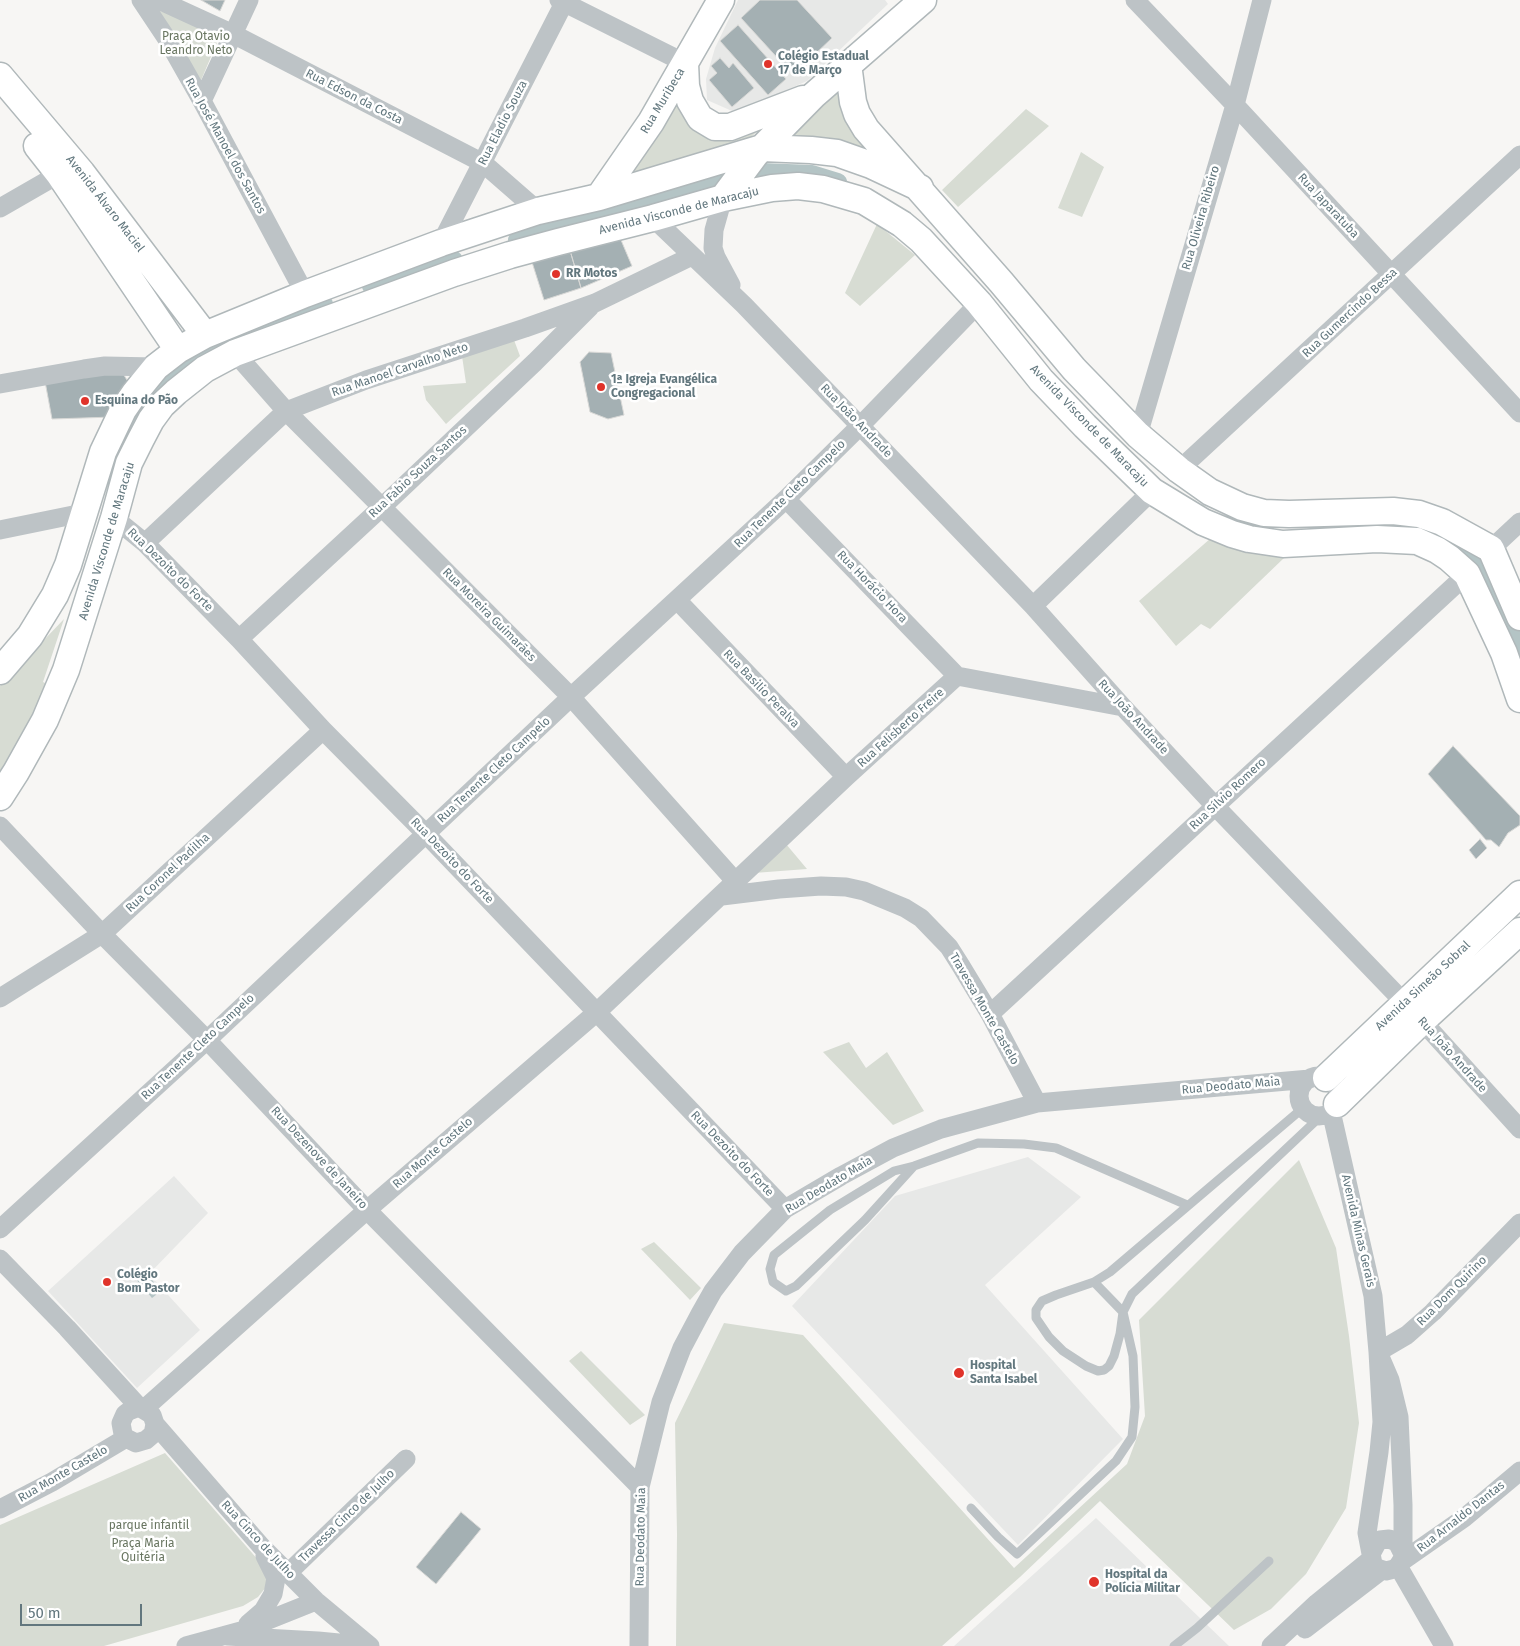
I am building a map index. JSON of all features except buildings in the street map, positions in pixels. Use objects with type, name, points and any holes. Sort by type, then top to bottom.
[{"type":"main road","name":"Rua Muribeca","points":[[599,197],[642,137],[720,0]]},
{"type":"main road","points":[[728,192],[759,151],[814,95],[923,0]]},
{"type":"main road","points":[[685,63],[687,94],[693,108],[700,118],[715,126],[730,127],[741,124],[814,95]]},
{"type":"main road","points":[[848,64],[853,102],[861,123],[920,188],[1074,369],[1138,435],[1179,470],[1210,492],[1242,507],[1264,512],[1289,514],[1393,511],[1419,514],[1442,522],[1491,550],[1520,617]]},
{"type":"main road","name":"Avenida Álvaro Maciel","points":[[0,76],[82,173],[205,335]]},
{"type":"main road","name":"Avenida Álvaro Maciel","points":[[0,101],[59,174],[178,350]]},
{"type":"main road","points":[[0,671],[30,636],[56,594],[68,565],[83,513],[112,430],[134,394],[156,367],[178,350],[205,335],[305,294],[441,243],[538,211],[599,197],[759,151],[811,150],[837,153],[871,165],[920,188]]},
{"type":"main road","name":"Avenida Visconde de Maracaju","points":[[0,798],[45,720],[66,670],[114,518],[129,463],[150,420],[162,405],[205,369],[235,353],[454,273],[510,255],[653,218],[728,192],[798,186],[823,189],[864,202],[902,224],[921,240],[979,303],[1040,380],[1152,491],[1203,522],[1249,539],[1283,544],[1377,539],[1417,542],[1437,550],[1449,558],[1468,574],[1504,653],[1520,699]]},
{"type":"main road","points":[[340,282],[347,312]]},
{"type":"main road","name":"Avenida Simeão Sobral","points":[[1330,1110],[1413,1012],[1520,894]]},
{"type":"main road","name":"Avenida Simeão Sobral","points":[[1318,1078],[1413,1012],[1520,931]]},
{"type":"street","name":"Rua José Manoel dos Santos","points":[[141,0],[202,101],[305,294]]},
{"type":"street","name":"Rua Edson da Costa","points":[[160,0],[233,34],[483,163],[538,211]]},
{"type":"street","points":[[202,101],[250,0]]},
{"type":"street","name":"Rua Japaratuba","points":[[1135,0],[1234,104],[1520,413]]},
{"type":"street","name":"Rua Oliveira Ribeiro","points":[[1138,435],[1234,104],[1262,0]]},
{"type":"street","points":[[561,1],[685,63]]},
{"type":"street","name":"Rua Eladio Souza","points":[[441,243],[483,163],[561,1]]},
{"type":"street","name":"Rua Gumercindo Bessa","points":[[1179,470],[1520,155]]},
{"type":"street","points":[[0,208],[59,174]]},
{"type":"street","name":"Rua João Andrade","points":[[728,192],[714,230],[713,248],[722,269],[744,305]]},
{"type":"street","name":"Rua João Andrade","points":[[653,218],[744,305],[1033,606],[1215,806],[1413,1012],[1520,1130]]},
{"type":"street","name":"Rua Manoel Carvalho Neto","points":[[145,543],[286,411],[366,380],[525,328],[594,303],[692,256]]},
{"type":"street","name":"Rua Fabio Souza Santos","points":[[239,639],[382,507],[535,362],[594,303]]},
{"type":"street","name":"Rua Tenente Cleto Campelo","points":[[0,1229],[207,1040],[571,697],[786,498],[860,426],[979,303]]},
{"type":"street","points":[[525,328],[535,362]]},
{"type":"street","name":"Rua Moreira Guimarães","points":[[235,353],[286,411],[571,697],[736,882]]},
{"type":"street","points":[[0,384],[84,368],[105,366],[156,367]]},
{"type":"street","points":[[1033,606],[1152,491]]},
{"type":"street","name":"Rua Horácio Hora","points":[[786,498],[957,676]]},
{"type":"street","points":[[0,530],[83,513]]},
{"type":"street","name":"Rua Dezoito do Forte","points":[[114,518],[145,543],[239,639],[323,730],[426,834],[785,1210]]},
{"type":"street","points":[[1491,550],[1520,522]]},
{"type":"street","name":"Rua Sílvio Romero","points":[[990,1014],[1468,574]]},
{"type":"street","name":"Rua Basilio Peralva","points":[[677,600],[846,778]]},
{"type":"street","points":[[957,676],[1123,707]]},
{"type":"street","name":"Rua Felisberto Freire","points":[[722,896],[957,676]]},
{"type":"street","name":"Rua Coronel Padilha","points":[[0,998],[102,934],[323,730]]},
{"type":"street","name":"Rua Dezenove de Janeiro","points":[[0,826],[102,934],[207,1040],[367,1210],[640,1487]]},
{"type":"street","name":"Travessa Monte Castelo","points":[[722,896],[779,888],[846,887],[905,908],[921,918],[949,947],[990,1014],[1037,1103]]},
{"type":"street","name":"Rua Monte Castelo","points":[[141,1408],[597,1012],[722,896]]},
{"type":"street","points":[[1318,1078],[1335,1086],[1338,1098],[1330,1110],[1311,1114],[1302,1108],[1300,1092],[1305,1082],[1318,1078]]},
{"type":"street","name":"Rua Deodato Maia","points":[[639,1646],[640,1487],[661,1402],[682,1348],[714,1291],[742,1253],[785,1210],[841,1176],[893,1148],[941,1129],[1037,1103],[1318,1078]]},
{"type":"street","name":"Avenida Minas Gerais","points":[[1330,1110],[1373,1296],[1382,1422],[1367,1533],[1388,1561]]},
{"type":"street","name":"Rua Dom Quirino","points":[[1378,1352],[1407,1335],[1426,1318],[1520,1223]]},
{"type":"street","points":[[0,1259],[141,1408],[152,1415],[155,1424],[153,1434],[146,1440],[136,1442],[126,1438],[121,1429],[122,1418],[129,1410],[141,1408]]},
{"type":"street","name":"Avenida Minas Gerais","points":[[1378,1352],[1390,1380],[1399,1417],[1403,1505],[1388,1561]]},
{"type":"street","name":"Rua Cinco de Julho","points":[[155,1424],[261,1546],[316,1601],[370,1646]]},
{"type":"street","name":"Rua Monte Castelo","points":[[0,1509],[52,1482],[126,1438]]},
{"type":"street","name":"Travessa Cinco de Julho","points":[[288,1573],[406,1458]]},
{"type":"street","name":"Rua Arnaldo Dantas","points":[[1388,1561],[1464,1518],[1520,1471]]},
{"type":"street","points":[[234,1634],[263,1610],[273,1594],[276,1578],[261,1546]]},
{"type":"street","points":[[1271,1646],[1317,1603],[1388,1561]]},
{"type":"street","points":[[1278,1646],[1314,1622],[1388,1561]]},
{"type":"street","points":[[1388,1561],[1444,1646]]},
{"type":"street","points":[[186,1646],[234,1634],[316,1601]]},
{"type":"street","points":[[234,1634],[370,1646]]},
{"type":"lane","points":[[1302,1108],[1110,1272],[1094,1282],[1056,1295],[1040,1304],[1035,1314],[1048,1337],[1086,1366],[1102,1371],[1109,1366],[1117,1346],[1123,1312],[1132,1294],[1330,1110]]},
{"type":"lane","points":[[914,1166],[853,1232],[796,1286],[786,1292],[773,1282],[770,1269],[774,1255],[830,1210],[894,1171],[914,1166],[978,1143],[1056,1148],[1188,1205]]},
{"type":"lane","points":[[971,1508],[1017,1554],[1116,1461],[1132,1437],[1135,1407],[1134,1356],[1123,1312],[1094,1282]]},
{"type":"lane","points":[[1174,1646],[1197,1628],[1269,1561]]},
{"type":"shaded area","name":"Colégio Estadual 17 de Março","points":[[738,0],[885,0],[888,4],[807,81],[757,103],[732,111],[707,100],[706,79],[715,48]]},
{"type":"shaded area","name":"Hospital Santa Isabel","points":[[1028,1157],[1081,1197],[985,1285],[1123,1439],[1018,1545],[792,1306],[895,1196]]},
{"type":"shaded area","name":"Colégio Bom Pastor","points":[[174,1176],[208,1213],[149,1274],[200,1330],[137,1388],[48,1291]]},
{"type":"shaded area","points":[[144,1270],[161,1291],[152,1298],[135,1278]]},
{"type":"shaded area","name":"Hospital da Polícia Militar","points":[[1096,1518],[1229,1646],[954,1646]]},
{"type":"green space","name":"Praça Otavio Leandro Neto","points":[[158,10],[221,33],[199,85]]},
{"type":"green space","points":[[844,81],[878,156],[779,142]]},
{"type":"green space","points":[[682,95],[688,111],[759,130],[733,146],[612,182],[641,157]]},
{"type":"green space","points":[[1026,109],[1049,126],[958,207],[942,190]]},
{"type":"green space","points":[[1081,152],[1104,167],[1082,217],[1058,208]]},
{"type":"green space","points":[[877,224],[915,255],[860,306],[845,293]]},
{"type":"green space","points":[[514,340],[520,356],[446,424],[426,400],[423,386],[466,383],[462,356]]},
{"type":"green space","points":[[1211,538],[1284,558],[1210,629],[1201,624],[1176,646],[1139,601]]},
{"type":"green space","points":[[64,619],[43,682],[51,686],[0,787],[0,686]]},
{"type":"green space","points":[[786,844],[807,869],[754,873]]},
{"type":"green space","points":[[849,1042],[866,1068],[887,1052],[924,1111],[893,1125],[823,1052]]},
{"type":"green space","points":[[1299,1160],[1336,1248],[1359,1423],[1346,1508],[1306,1574],[1271,1609],[1234,1630],[1100,1501],[1020,1577],[942,1646],[676,1646],[677,1534],[675,1423],[724,1323],[803,1335],[1014,1568],[1127,1464],[1145,1416],[1139,1320]]},
{"type":"green space","points":[[654,1242],[701,1288],[690,1300],[641,1249]]},
{"type":"green space","points":[[581,1351],[645,1415],[630,1425],[569,1361]]},
{"type":"green space","name":"Praça Maria Quitéria","points":[[165,1453],[266,1569],[267,1586],[258,1597],[243,1606],[104,1646],[0,1646],[0,1525]]},
{"type":"waterway","points":[[517,240],[711,182],[761,172],[812,174],[838,182]]},
{"type":"waterway","points":[[371,286],[454,260]]},
{"type":"waterway","points":[[128,444],[136,419],[155,390],[189,356],[324,304]]},
{"type":"waterway","points":[[1407,529],[1448,535],[1483,562],[1520,651]]},
{"type":"place","name":"Colégio Estadual 17 de Março","points":[[768,64]]},
{"type":"place","name":"RR Motos","points":[[556,274]]},
{"type":"place","name":"1ª Igreja Evangélica Congregacional","points":[[601,387]]},
{"type":"place","name":"Esquina do Pão","points":[[85,401]]},
{"type":"place","name":"Colégio Bom Pastor","points":[[107,1282]]},
{"type":"place","name":"Hospital Santa Isabel","points":[[959,1373]]},
{"type":"place","name":"Hospital da Polícia Militar","points":[[1094,1582]]},
{"type":"park label","name":"parque infantil","points":[[149,1526]]}]
